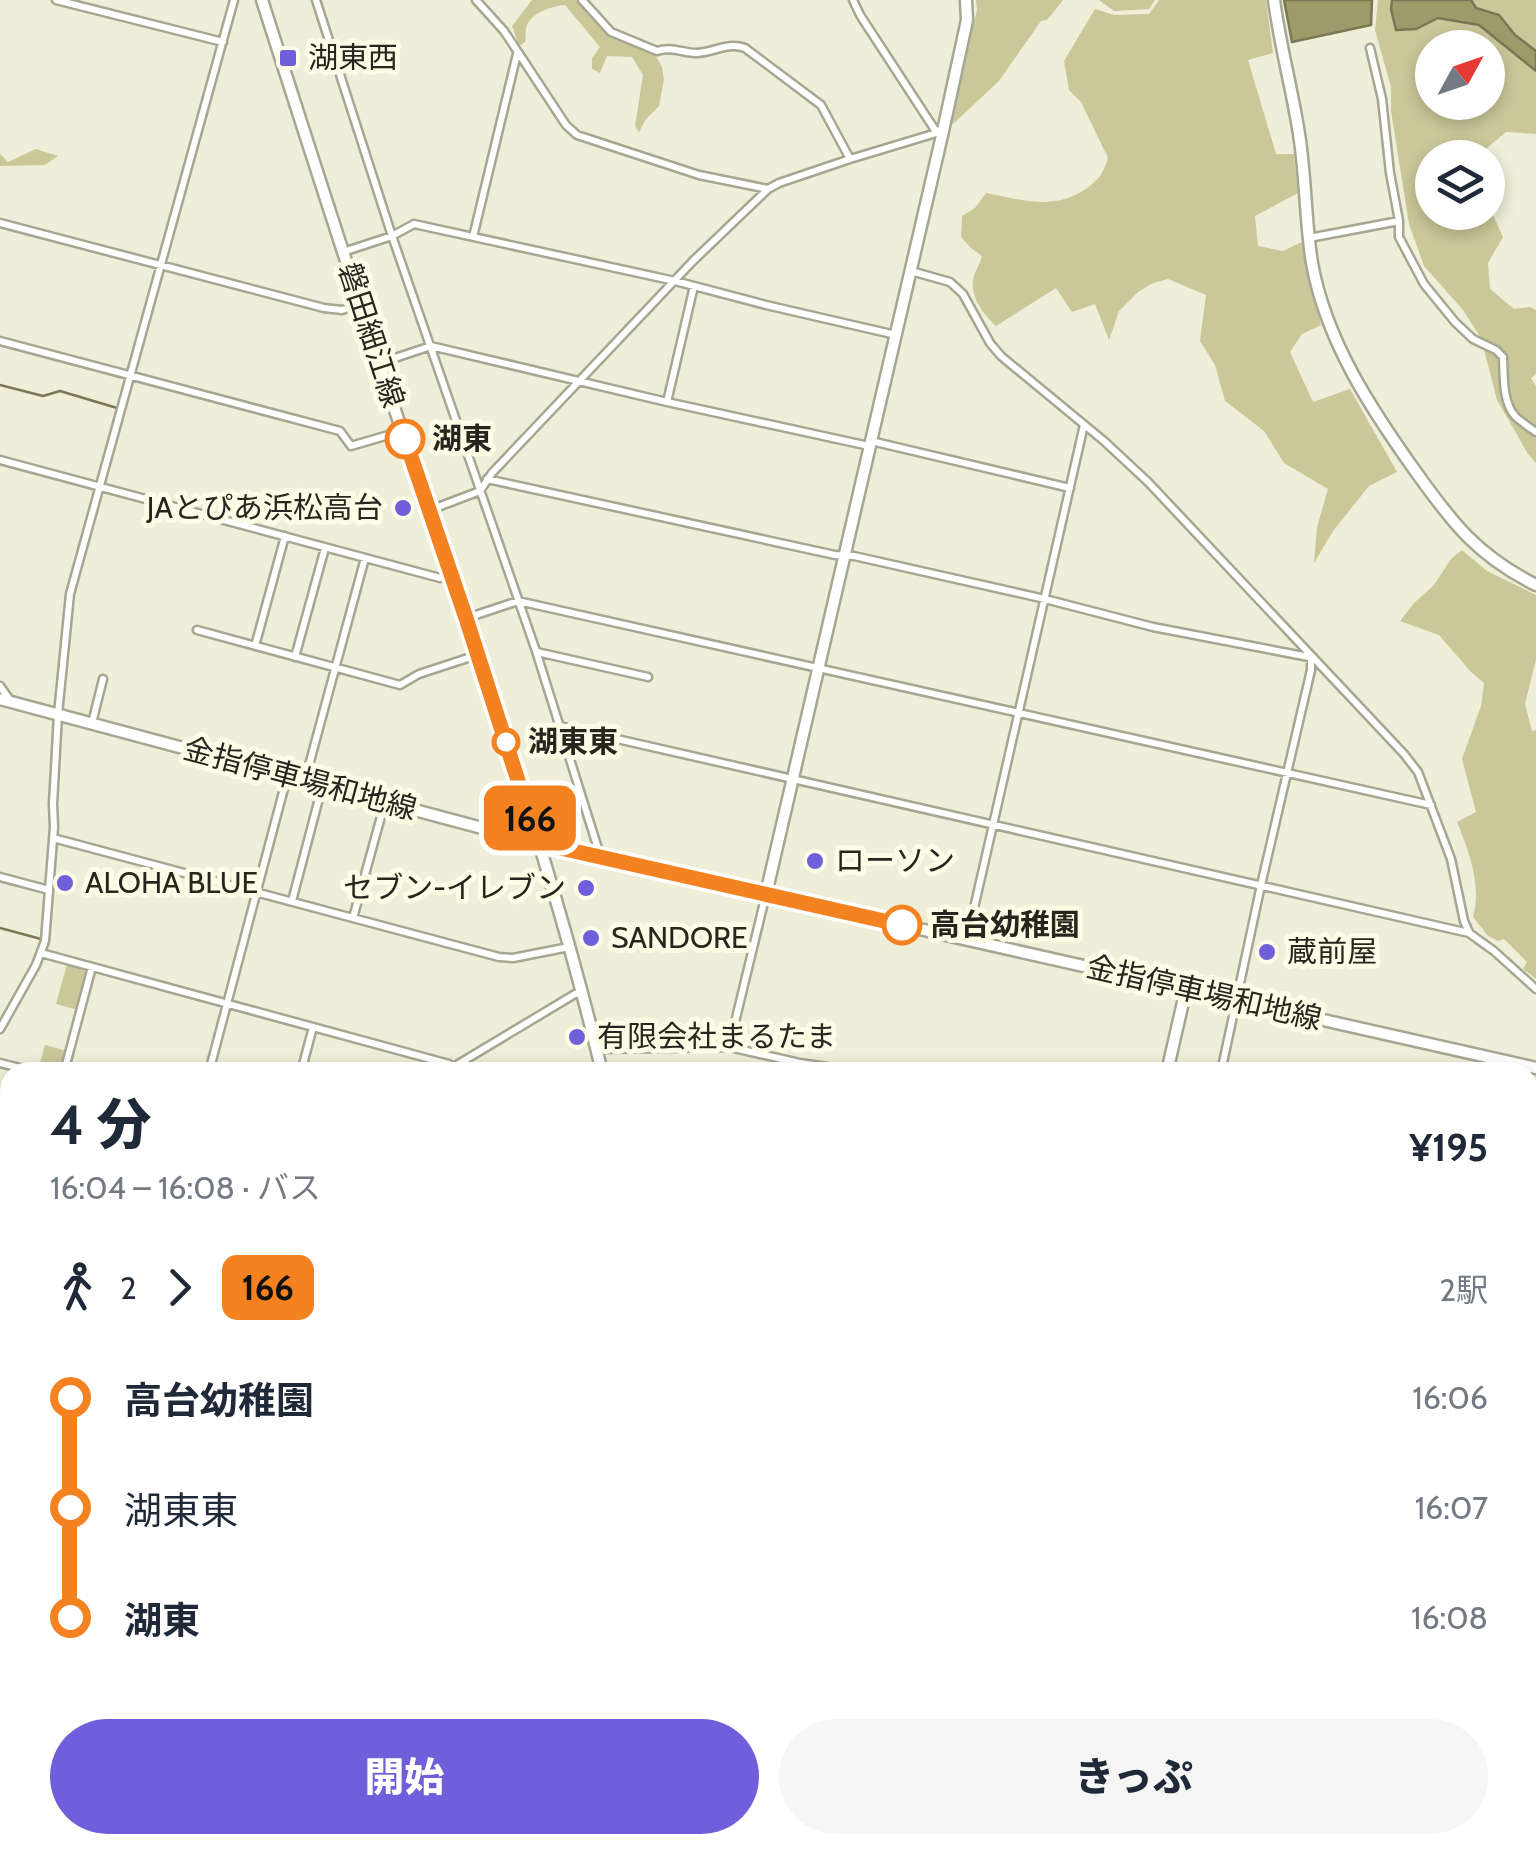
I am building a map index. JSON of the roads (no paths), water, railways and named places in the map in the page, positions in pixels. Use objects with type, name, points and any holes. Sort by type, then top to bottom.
[{"type":"main road","name":"磐田細江線","points":[[262,0],[538,843],[600,1062]]},
{"type":"main road","points":[[766,894],[942,132],[967,20],[966,0]]},
{"type":"main road","points":[[1274,0],[1300,137],[1312,264],[1325,312],[1349,368],[1379,419],[1454,524],[1512,573],[1536,585]]},
{"type":"main road","name":"金指停車場和地線","points":[[6,700],[538,843],[1510,1062]]},
{"type":"main road","points":[[1170,1062],[1186,989]]},
{"type":"street","points":[[56,0],[223,42]]},
{"type":"street","points":[[0,1029],[41,954],[46,929],[58,714],[70,594],[234,0]]},
{"type":"street","points":[[316,0],[392,236],[536,651],[600,857]]},
{"type":"street","points":[[476,0],[504,31],[566,125],[577,135],[699,174],[768,189]]},
{"type":"street","points":[[582,0],[610,32],[657,51],[665,48],[696,53],[733,44],[745,48],[821,105],[850,159]]},
{"type":"street","points":[[853,0],[935,130],[942,132]]},
{"type":"street","points":[[1370,48],[1382,100],[1399,237],[1424,284],[1455,322],[1502,356],[1510,409],[1536,432]]},
{"type":"street","points":[[473,237],[517,52]]},
{"type":"street","points":[[430,510],[480,491],[580,380],[768,189],[942,132]]},
{"type":"street","points":[[0,222],[324,308],[342,310],[360,304]]},
{"type":"street","points":[[1309,238],[1399,222]]},
{"type":"street","points":[[343,252],[392,236],[414,224],[675,281],[896,335]]},
{"type":"street","points":[[910,270],[950,282],[963,294],[1001,356],[1148,482],[1418,772],[1451,859],[1469,933]]},
{"type":"street","points":[[667,402],[694,286]]},
{"type":"street","points":[[0,341],[340,431],[351,446],[402,430]]},
{"type":"street","points":[[380,363],[430,346],[667,402],[1070,488]]},
{"type":"street","points":[[967,939],[1084,425]]},
{"type":"street","points":[[0,460],[440,578],[452,576]]},
{"type":"street","points":[[487,479],[1314,658]]},
{"type":"street","points":[[255,646],[285,536]]},
{"type":"street","points":[[295,657],[324,548]]},
{"type":"street","points":[[305,780],[365,558]]},
{"type":"street","points":[[466,618],[518,601],[1430,805]]},
{"type":"street","points":[[196,630],[400,685],[419,674],[478,655]]},
{"type":"street","points":[[536,651],[648,678]]},
{"type":"street","points":[[1223,1062],[1310,661],[1314,658]]},
{"type":"street","points":[[92,723],[103,679]]},
{"type":"street","points":[[0,686],[6,700]]},
{"type":"street","points":[[560,726],[1469,933],[1536,989]]},
{"type":"street","points":[[212,1062],[288,776]]},
{"type":"street","points":[[292,901],[323,785]]},
{"type":"street","points":[[353,918],[385,802]]},
{"type":"street","points":[[53,838],[504,958],[569,946]]},
{"type":"street","points":[[0,878],[49,890]]},
{"type":"street","points":[[729,1047],[766,894]]},
{"type":"street","points":[[41,954],[442,1062]]},
{"type":"street","points":[[67,1062],[92,967]]},
{"type":"street","points":[[463,1062],[582,992]]},
{"type":"street","points":[[304,1062],[313,1027]]},
{"type":"street","points":[[596,1048],[729,1047],[796,1062]]},
{"type":"waterway","points":[[0,385],[43,396],[60,391],[117,408]]},
{"type":"waterway","points":[[65,722],[191,756]]},
{"type":"waterway","points":[[195,757],[282,781]]},
{"type":"waterway","points":[[302,786],[317,790]]},
{"type":"waterway","points":[[354,800],[374,805]]},
{"type":"waterway","points":[[0,928],[41,939]]},
{"type":"place","name":"湖東西","points":[[288,58]]},
{"type":"place","name":"湖東","points":[[405,439]]},
{"type":"place","name":"JAとぴあ浜松高台","points":[[403,508]]},
{"type":"place","name":"湖東東","points":[[506,742]]},
{"type":"place","name":"ローソン","points":[[815,861]]},
{"type":"place","name":"ALOHA BLUE","points":[[65,883]]},
{"type":"place","name":"セブン-イレブン","points":[[586,888]]},
{"type":"place","name":"高台幼稚園","points":[[902,925]]},
{"type":"place","name":"SANDORE","points":[[591,938]]},
{"type":"place","name":"蔵前屋","points":[[1267,952]]},
{"type":"place","name":"有限会社まるたま","points":[[577,1037]]}]
